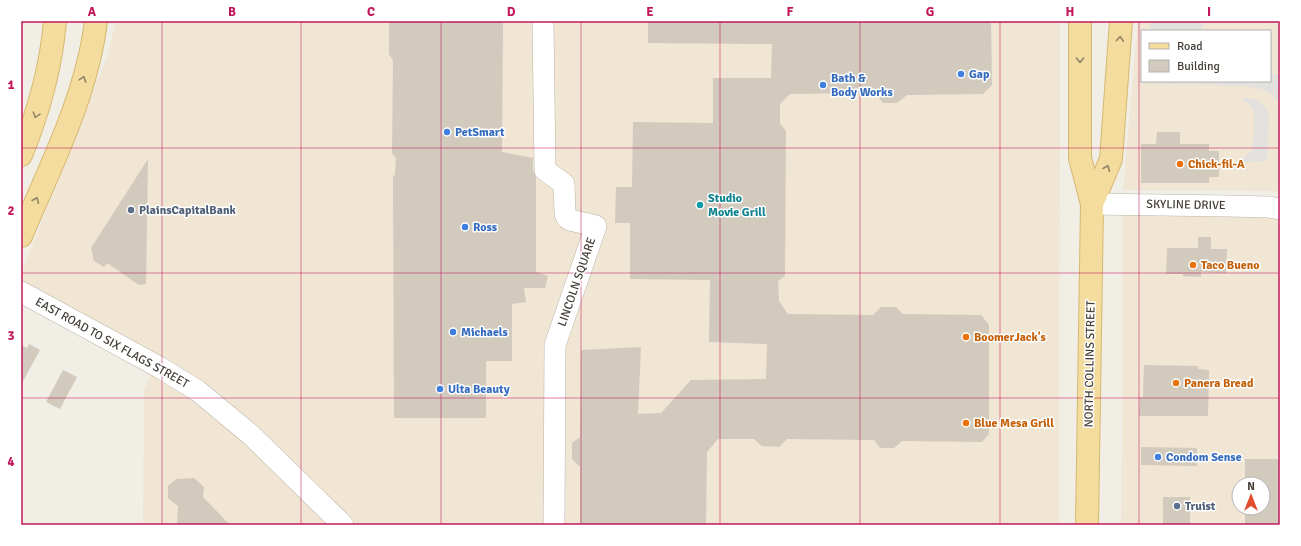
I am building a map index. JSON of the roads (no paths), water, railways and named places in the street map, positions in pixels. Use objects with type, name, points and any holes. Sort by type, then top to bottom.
[{"type":"main road","points":[[21,155],[45,87],[52,50],[55,21]]},
{"type":"main road","points":[[21,236],[72,116],[94,38],[96,21]]},
{"type":"main road","name":"NORTH COLLINS STREET","points":[[1080,21],[1080,158],[1092,204],[1087,525]]},
{"type":"main road","name":"NORTH COLLINS STREET","points":[[1092,204],[1110,159],[1121,21]]},
{"type":"street","name":"LINCOLN SQUARE","points":[[543,21],[545,170],[564,184],[565,213],[567,218],[596,226],[555,345],[554,525]]},
{"type":"street","name":"SKYLINE DRIVE","points":[[1092,204],[1269,207],[1280,209]]},
{"type":"street","name":"EAST ROAD TO SIX FLAGS STREET","points":[[21,292],[153,363],[198,391],[251,435],[343,525]]},
{"type":"place","name":"Gap","points":[[961,74]]},
{"type":"place","name":"Bath & Body Works","points":[[823,85]]},
{"type":"place","name":"PetSmart","points":[[447,132]]},
{"type":"place","name":"Chick-fil-A","points":[[1180,164]]},
{"type":"place","name":"Studio Movie Grill","points":[[700,205]]},
{"type":"place","name":"PlainsCapitalBank","points":[[131,210]]},
{"type":"place","name":"Ross","points":[[465,227]]},
{"type":"place","name":"Taco Bueno","points":[[1193,265]]},
{"type":"place","name":"Michaels","points":[[453,332]]},
{"type":"place","name":"BoomerJack's","points":[[966,337]]},
{"type":"place","name":"Panera Bread","points":[[1176,383]]},
{"type":"place","name":"Ulta Beauty","points":[[440,389]]},
{"type":"place","name":"Blue Mesa Grill","points":[[966,423]]},
{"type":"place","name":"Condom Sense","points":[[1158,457]]},
{"type":"place","name":"Truist","points":[[1177,506]]}]
